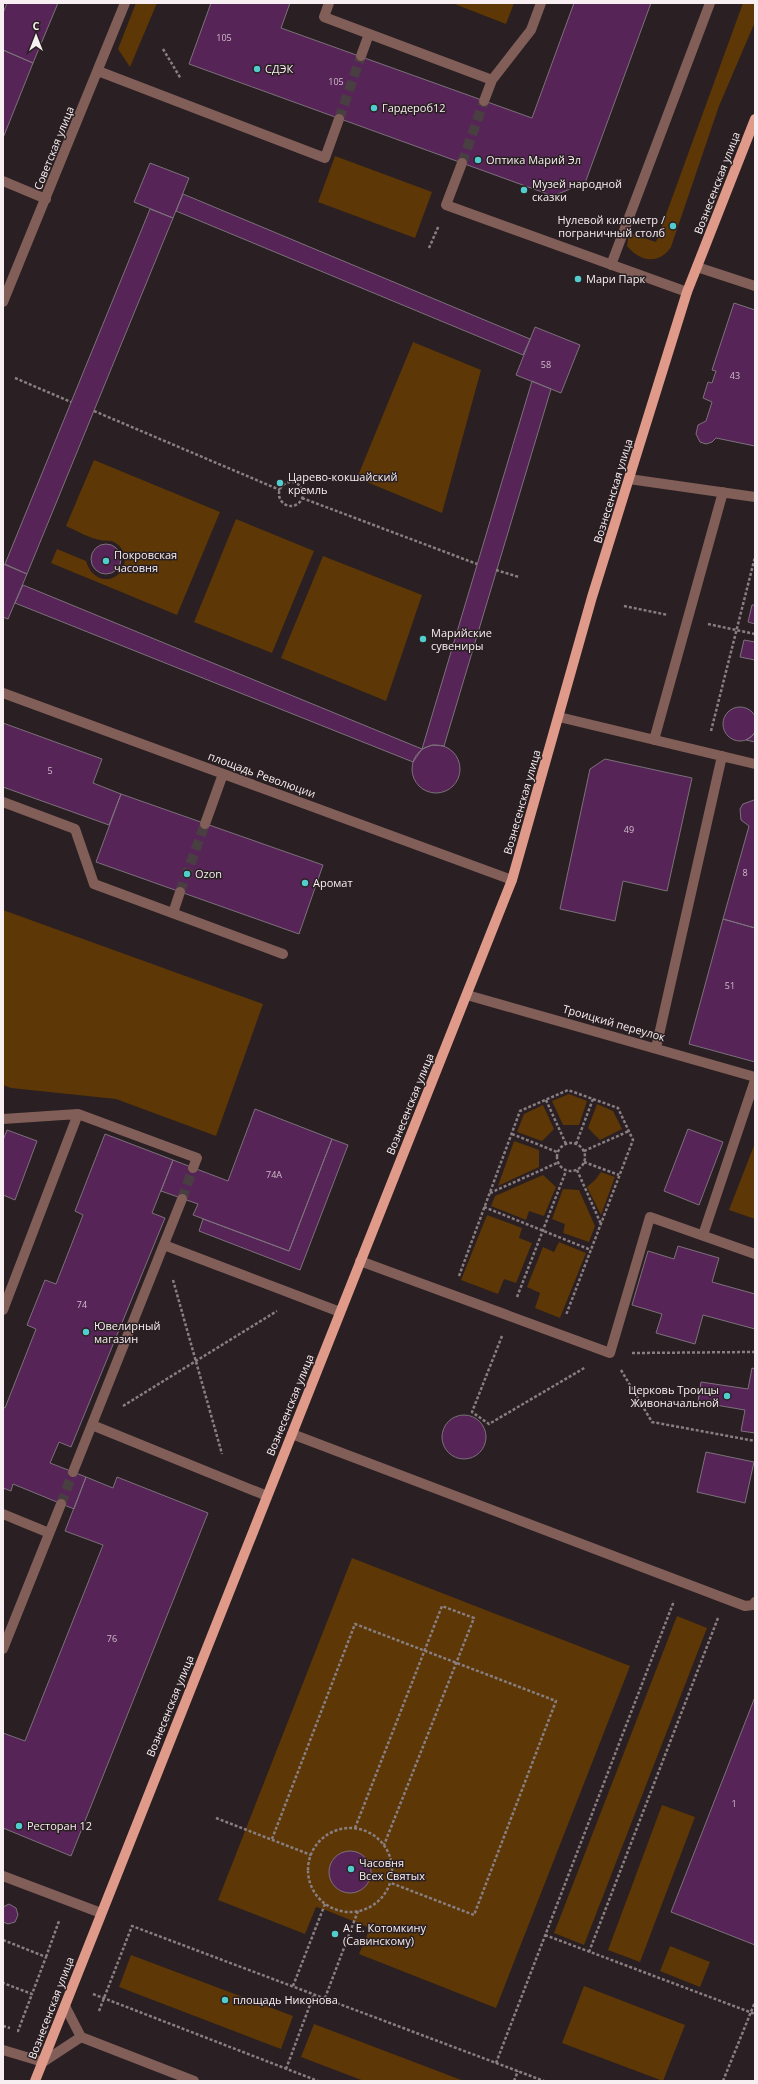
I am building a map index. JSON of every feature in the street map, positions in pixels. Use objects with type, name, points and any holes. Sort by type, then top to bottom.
[{"type":"main road","name":"Вознесенская улица","points":[[35,2081],[512,880],[592,597],[687,292],[755,118]]},
{"type":"street","name":"Советская улица","points":[[3,302],[125,3]]},
{"type":"street","points":[[329,3],[324,17],[492,80]]},
{"type":"street","points":[[484,101],[492,80],[531,30],[541,3]]},
{"type":"street","points":[[612,265],[710,3]]},
{"type":"street","points":[[361,56],[369,34]]},
{"type":"street","points":[[98,71],[325,158],[339,119]]},
{"type":"street","points":[[462,163],[446,206],[687,292]]},
{"type":"street","points":[[3,181],[46,199]]},
{"type":"street","points":[[697,267],[755,286]]},
{"type":"street","points":[[629,479],[755,497]]},
{"type":"street","points":[[654,740],[723,492]]},
{"type":"street","name":"площадь Революции","points":[[3,693],[512,880]]},
{"type":"street","points":[[559,717],[755,764]]},
{"type":"street","points":[[656,1048],[722,756]]},
{"type":"street","points":[[205,824],[223,774]]},
{"type":"street","points":[[3,802],[75,829],[94,884],[283,954]]},
{"type":"street","points":[[173,914],[180,892]]},
{"type":"street","name":"Троицкий переулок","points":[[467,995],[755,1076]]},
{"type":"street","points":[[703,1235],[755,1080]]},
{"type":"street","points":[[3,1310],[78,1114]]},
{"type":"street","points":[[3,1119],[78,1114],[197,1158],[193,1168]]},
{"type":"street","points":[[73,1472],[182,1199]]},
{"type":"street","points":[[360,1261],[610,1353],[650,1217],[755,1254]]},
{"type":"street","points":[[164,1245],[340,1312]]},
{"type":"street","points":[[92,1426],[267,1496]]},
{"type":"street","points":[[292,1434],[744,1606],[753,1605],[755,1602]]},
{"type":"street","points":[[3,1649],[61,1504]]},
{"type":"street","points":[[3,1514],[49,1533]]},
{"type":"street","points":[[3,1876],[101,1913]]},
{"type":"street","points":[[65,2006],[81,2038],[194,2081]]},
{"type":"street","points":[[3,2050],[43,2062],[81,2038]]},
{"type":"path","points":[[162,49],[184,85]]},
{"type":"path","points":[[430,248],[446,206]]},
{"type":"path","points":[[14,378],[71,402]]},
{"type":"path","points":[[94,411],[280,490]]},
{"type":"path","points":[[289,482],[298,484],[303,490],[302,498],[294,506],[287,506],[281,500],[280,490],[289,482]]},
{"type":"path","points":[[302,498],[477,564]]},
{"type":"path","points":[[706,752],[755,557]]},
{"type":"path","points":[[496,570],[519,577]]},
{"type":"path","points":[[452,1295],[520,1111],[568,1090],[618,1108],[632,1140],[559,1334]]},
{"type":"path","points":[[576,1144],[593,1099]]},
{"type":"path","points":[[546,1100],[566,1144]]},
{"type":"path","points":[[584,1151],[629,1131]]},
{"type":"path","points":[[512,1134],[557,1152]]},
{"type":"path","points":[[566,1144],[576,1144],[584,1151],[584,1162],[577,1170],[566,1171],[557,1163],[557,1152],[566,1144]]},
{"type":"path","points":[[584,1162],[619,1175]]},
{"type":"path","points":[[490,1193],[557,1163]]},
{"type":"path","points":[[577,1170],[601,1224]]},
{"type":"path","points":[[472,1412],[566,1171]]},
{"type":"path","points":[[484,1208],[591,1250]]},
{"type":"path","points":[[164,1245],[230,1482]]},
{"type":"path","points":[[92,1426],[301,1297]]},
{"type":"path","points":[[610,1353],[652,1422],[755,1441]]},
{"type":"path","points":[[496,2063],[681,1582]]},
{"type":"path","points":[[589,1952],[725,1598]]},
{"type":"path","points":[[355,1828],[442,1606],[474,1618],[384,1844]]},
{"type":"path","points":[[272,1839],[355,1624],[556,1701],[474,1915],[391,1883]]},
{"type":"path","points":[[216,1818],[311,1855]]},
{"type":"path","points":[[342,1828],[355,1828],[372,1833],[389,1851],[393,1865],[391,1883],[383,1897],[372,1906],[358,1911],[341,1911],[325,1904],[317,1896],[310,1883],[308,1868],[311,1855],[318,1843],[328,1833],[342,1828]]},
{"type":"path","points":[[293,1986],[325,1904]]},
{"type":"path","points":[[324,1998],[358,1911]]},
{"type":"path","points":[[18,2031],[60,1921]]},
{"type":"path","points":[[99,2011],[132,1926],[544,2081]]},
{"type":"path","points":[[545,1935],[755,2014]]},
{"type":"path","points":[[3,1940],[46,1957]]},
{"type":"path","points":[[3,1983],[32,1994]]},
{"type":"path","points":[[91,1994],[318,2081]]},
{"type":"path","points":[[286,2069],[314,1994]]},
{"type":"path","points":[[724,2081],[755,2002]]},
{"type":"path","points":[[514,2081],[518,2071]]},
{"type":"shaded area","points":[[136,3],[157,3],[130,67],[118,49]]},
{"type":"shaded area","points":[[452,3],[514,3],[506,24]]},
{"type":"shaded area","points":[[743,3],[755,3],[755,22],[719,106],[671,247],[661,257],[655,259],[643,258],[627,246],[629,233],[656,242]]},
{"type":"shaded area","points":[[335,156],[432,192],[415,238],[318,202]]},
{"type":"shaded area","points":[[413,342],[481,370],[442,513],[357,478]]},
{"type":"shaded area","points":[[94,460],[220,512],[177,615],[51,563],[57,549],[86,561],[91,571],[100,578],[108,579],[114,577],[122,570],[125,559],[124,553],[117,544],[92,538],[66,526]]},
{"type":"shaded area","points":[[236,519],[314,551],[272,653],[194,622]]},
{"type":"shaded area","points":[[323,556],[422,595],[386,701],[281,658]]},
{"type":"shaded area","points":[[3,910],[263,1004],[216,1136],[116,1099],[11,1088],[3,1085]]},
{"type":"shaded area","points":[[569,1094],[587,1101],[579,1125],[563,1125],[552,1101]]},
{"type":"shaded area","points":[[597,1104],[613,1111],[622,1129],[600,1140],[588,1128]]},
{"type":"shaded area","points":[[543,1105],[554,1129],[542,1141],[517,1132],[524,1114]]},
{"type":"shaded area","points":[[514,1141],[539,1150],[539,1167],[498,1186]]},
{"type":"shaded area","points":[[755,1143],[755,1219],[729,1210]]},
{"type":"shaded area","points":[[601,1172],[615,1177],[601,1215],[587,1187]]},
{"type":"shaded area","points":[[543,1175],[556,1187],[544,1216],[529,1211],[526,1220],[491,1206],[495,1196]]},
{"type":"shaded area","points":[[563,1189],[579,1190],[595,1226],[589,1242],[563,1233],[565,1224],[552,1219]]},
{"type":"shaded area","points":[[487,1215],[522,1228],[519,1238],[532,1243],[516,1283],[504,1279],[498,1294],[461,1280]]},
{"type":"shaded area","points":[[559,1242],[586,1253],[560,1318],[535,1308],[540,1293],[527,1287],[543,1247],[554,1252]]},
{"type":"shaded area","points":[[352,1558],[630,1666],[496,2008],[359,1954],[370,1928],[323,1909],[316,1907],[305,1934],[218,1900]]},
{"type":"shaded area","points":[[677,1616],[707,1628],[584,1945],[554,1933]]},
{"type":"shaded area","points":[[662,1805],[695,1817],[640,1962],[608,1950]]},
{"type":"shaded area","points":[[670,1946],[710,1962],[700,1987],[660,1971]]},
{"type":"shaded area","points":[[131,1955],[293,2016],[281,2049],[119,1987]]},
{"type":"shaded area","points":[[584,1986],[685,2025],[663,2081],[562,2043]]},
{"type":"shaded area","points":[[314,2024],[464,2081],[364,2081],[301,2057]]},
{"type":"building","points":[[7,3],[58,3],[33,63],[3,50],[3,13]]},
{"type":"building","points":[[211,3],[290,3],[281,28],[532,118],[574,3],[651,3],[585,183],[553,196],[189,64]]},
{"type":"building","points":[[3,50],[33,63],[3,138]]},
{"type":"building","points":[[150,163],[189,178],[173,218],[134,202]]},
{"type":"building","points":[[183,194],[530,339],[523,355],[176,211]]},
{"type":"building","points":[[150,209],[173,218],[27,574],[5,564]]},
{"type":"building","points":[[734,303],[755,310],[755,446],[716,438],[712,442],[706,444],[700,442],[696,434],[698,425],[706,421],[712,402],[703,398],[708,382],[712,383],[716,371],[712,370]]},
{"type":"building","points":[[535,327],[580,345],[561,393],[516,375]]},
{"type":"building","points":[[532,381],[551,389],[444,746],[432,745],[422,749]]},
{"type":"building","name":"Покровская часовня","points":[[106,544],[112,545],[120,553],[120,565],[112,573],[106,574],[100,573],[92,565],[91,559],[92,553],[100,545]]},
{"type":"building","points":[[3,564],[27,574],[8,619],[3,617]]},
{"type":"building","points":[[23,585],[422,749],[413,762],[15,603]]},
{"type":"building","points":[[752,605],[755,605],[755,624],[748,622]]},
{"type":"building","points":[[744,640],[755,642],[755,660],[740,657]]},
{"type":"building","points":[[737,707],[743,707],[752,712],[756,718],[756,730],[752,736],[743,741],[737,741],[728,736],[723,727],[723,721],[728,712]]},
{"type":"building","points":[[3,723],[102,759],[93,783],[121,794],[109,825],[3,787]]},
{"type":"building","points":[[755,732],[755,742],[746,740],[752,736]]},
{"type":"building","points":[[436,745],[445,747],[453,752],[458,760],[460,769],[458,778],[453,786],[445,791],[436,793],[427,791],[419,786],[414,778],[412,769],[414,760],[419,752],[427,747]]},
{"type":"building","points":[[605,759],[692,778],[667,891],[623,881],[615,921],[560,909],[590,769]]},
{"type":"building","points":[[121,794],[323,865],[299,934],[96,862]]},
{"type":"building","points":[[754,800],[755,928],[723,919],[749,826],[741,820],[740,809],[743,804]]},
{"type":"building","points":[[723,919],[755,928],[755,1062],[689,1044]]},
{"type":"building","points":[[255,1109],[332,1139],[289,1251],[193,1215],[198,1204],[161,1191],[173,1160],[228,1181]]},
{"type":"building","points":[[688,1129],[723,1142],[699,1205],[664,1191]]},
{"type":"building","points":[[7,1130],[37,1141],[15,1200],[3,1195],[3,1140]]},
{"type":"building","points":[[105,1134],[173,1160],[152,1213],[165,1218],[71,1447],[59,1442],[50,1463],[86,1477],[74,1509],[13,1484],[11,1491],[3,1488],[3,1407],[5,1408],[36,1329],[27,1325],[45,1280],[56,1284],[83,1215],[75,1211]]},
{"type":"building","points":[[332,1139],[348,1145],[300,1270],[199,1231],[203,1219],[289,1251]]},
{"type":"building","points":[[678,1246],[719,1258],[712,1282],[755,1294],[755,1329],[703,1315],[695,1344],[656,1333],[662,1314],[632,1305],[648,1251],[674,1259]]},
{"type":"building","name":"Церковь Троицы Живоначальной","points":[[752,1368],[755,1369],[755,1433],[741,1431],[745,1410],[698,1402],[701,1382],[748,1389]]},
{"type":"building","points":[[464,1415],[476,1419],[482,1425],[486,1437],[482,1449],[476,1455],[464,1459],[452,1455],[446,1449],[442,1437],[446,1425],[452,1419]]},
{"type":"building","points":[[706,1452],[754,1462],[745,1503],[697,1492]]},
{"type":"building","points":[[86,1477],[113,1488],[117,1477],[208,1513],[71,1856],[3,1828],[3,1733],[25,1741],[103,1545],[65,1531]]},
{"type":"building","points":[[755,1697],[755,1945],[671,1912]]},
{"type":"building","name":"Часовня Всех Святых","points":[[350,1851],[365,1857],[371,1872],[365,1887],[350,1893],[335,1887],[329,1872],[335,1857]]},
{"type":"building","points":[[9,1904],[16,1908],[18,1915],[15,1922],[8,1924],[3,1922],[3,1907]]},
{"type":"tunnel","points":[[339,119],[361,56]]},
{"type":"tunnel","points":[[462,163],[484,101]]},
{"type":"tunnel","points":[[180,892],[205,824]]},
{"type":"tunnel","points":[[182,1199],[193,1168]]},
{"type":"tunnel","points":[[61,1504],[73,1472]]},
{"type":"place","name":"СДЭК","points":[[257,69]]},
{"type":"place","name":"Гардероб12","points":[[374,108]]},
{"type":"place","name":"Оптика Марий Эл","points":[[478,160]]},
{"type":"place","name":"Музей народной сказки","points":[[524,190]]},
{"type":"place","name":"Нулевой километр / пограничный столб","points":[[673,226]]},
{"type":"place","name":"Мари Парк","points":[[578,279]]},
{"type":"place","name":"Царево-кокшайский кремль","points":[[280,483]]},
{"type":"place","name":"Покровская часовня","points":[[106,561]]},
{"type":"place","name":"Марийские сувениры","points":[[423,639]]},
{"type":"place","name":"Ozon","points":[[187,874]]},
{"type":"place","name":"Аромат","points":[[305,883]]},
{"type":"place","name":"Ювелирный магазин","points":[[86,1332]]},
{"type":"place","name":"Церковь Троицы Живоначальной","points":[[727,1396]]},
{"type":"place","name":"Ресторан 12","points":[[19,1826]]},
{"type":"place","name":"Часовня Всех Святых","points":[[351,1869]]},
{"type":"place","name":"А. Е. Котомкину (Савинскому)","points":[[335,1934]]},
{"type":"place","name":"площадь Никонова","points":[[225,2000]]}]
